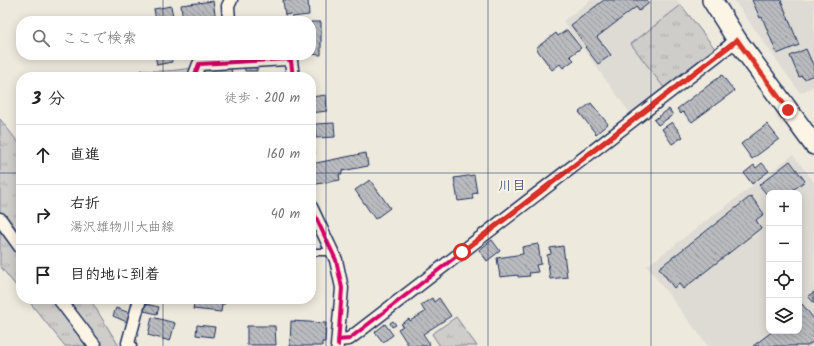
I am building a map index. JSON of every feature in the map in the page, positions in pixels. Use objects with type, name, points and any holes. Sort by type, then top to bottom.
[{"type":"main road","points":[[712,0],[737,40],[814,145]]},
{"type":"street","points":[[229,16],[228,6],[231,0]]},
{"type":"street","points":[[316,218],[336,260],[342,288],[338,343],[349,339],[737,40]]},
{"type":"street","points":[[196,72],[199,64],[225,60]]},
{"type":"street","points":[[288,60],[291,61],[292,72]]},
{"type":"street","points":[[0,218],[16,241]]},
{"type":"street","points":[[63,304],[94,346]]},
{"type":"street","points":[[130,346],[128,343],[139,304]]},
{"type":"lane","points":[[316,252],[332,252]]},
{"type":"shaded area","points":[[591,0],[677,0],[681,5],[631,44],[665,89],[630,113],[563,21]]},
{"type":"shaded area","points":[[734,0],[814,0],[814,86],[800,93]]},
{"type":"shaded area","points":[[793,155],[814,182],[814,346],[708,346],[647,266]]},
{"type":"green space","points":[[681,5],[716,50],[665,89],[631,44]]},
{"type":"green space","points":[[192,68],[190,72],[141,72],[141,70],[178,70]]},
{"type":"green space","points":[[0,119],[16,140],[16,286],[0,266]]},
{"type":"green space","points":[[31,304],[93,304],[119,346],[65,346]]},
{"type":"green space","points":[[456,317],[477,346],[440,346],[432,334]]},
{"type":"building","points":[[283,0],[308,0],[309,15],[285,15]]},
{"type":"building","points":[[604,0],[647,0],[649,3],[639,11],[636,7],[597,37],[611,55],[598,64],[571,25]]},
{"type":"building","points":[[752,0],[781,0],[799,45],[777,54],[762,17],[760,18]]},
{"type":"building","points":[[213,1],[215,16],[182,16],[181,5]]},
{"type":"building","points":[[171,6],[173,16],[155,16],[154,9]]},
{"type":"building","points":[[316,22],[321,22],[321,55],[316,54]]},
{"type":"building","points":[[567,30],[581,48],[570,56],[574,60],[563,68],[560,64],[552,70],[536,48],[556,33],[558,36]]},
{"type":"building","points":[[806,49],[814,67],[814,75],[804,79],[802,76],[799,77],[790,56]]},
{"type":"building","points":[[156,60],[172,60],[172,62],[157,65]]},
{"type":"building","points":[[257,65],[257,71],[245,71],[244,66]]},
{"type":"building","points":[[231,67],[232,72],[203,72],[203,70]]},
{"type":"building","points":[[722,75],[734,91],[692,122],[683,112],[681,114],[677,109]]},
{"type":"building","points":[[326,95],[327,111],[316,112],[316,96]]},
{"type":"building","points":[[591,103],[608,124],[596,134],[579,112]]},
{"type":"building","points":[[669,109],[673,115],[658,125],[654,120]]},
{"type":"building","points":[[672,122],[683,137],[672,144],[662,129]]},
{"type":"building","points":[[334,123],[335,137],[316,138],[316,124]]},
{"type":"building","points":[[767,124],[779,139],[752,159],[741,144]]},
{"type":"building","points":[[366,153],[368,166],[342,171],[342,174],[339,174],[340,180],[316,184],[316,163]]},
{"type":"building","points":[[790,161],[805,181],[793,190],[766,190],[766,193],[759,185]]},
{"type":"building","points":[[762,163],[769,171],[752,184],[744,173],[754,165],[756,168]]},
{"type":"building","points":[[474,175],[477,193],[472,194],[473,199],[458,201],[454,178]]},
{"type":"building","points":[[370,180],[390,208],[375,219],[355,190]]},
{"type":"building","points":[[751,196],[764,214],[756,220],[761,228],[683,289],[679,284],[674,288],[659,268]]},
{"type":"building","points":[[492,240],[500,251],[487,261],[479,250]]},
{"type":"building","points":[[538,244],[541,264],[536,265],[538,272],[529,273],[530,276],[518,277],[518,275],[500,277],[497,258],[523,254],[522,247]]},
{"type":"building","points":[[563,246],[567,277],[550,279],[547,255],[551,254],[550,248]]},
{"type":"building","points":[[814,292],[814,303],[808,296]]},
{"type":"building","points":[[432,298],[434,302],[439,298],[451,316],[423,334],[430,344],[427,346],[409,346],[398,329],[403,326],[401,324],[409,319],[410,321],[425,312],[421,305]]},
{"type":"building","points":[[146,304],[159,307],[157,314],[144,311]]},
{"type":"building","points":[[194,304],[222,304],[221,312],[193,309]]},
{"type":"building","points":[[802,304],[814,319],[814,341],[807,346],[753,346],[769,334],[802,334]]},
{"type":"building","points":[[116,308],[130,313],[127,322],[113,316]]},
{"type":"building","points":[[152,317],[175,323],[170,341],[148,335]]},
{"type":"building","points":[[291,321],[326,323],[325,342],[322,342],[322,346],[290,346]]},
{"type":"building","points":[[393,321],[396,325],[392,327],[390,323]]},
{"type":"building","points":[[385,324],[393,335],[383,342],[375,332]]},
{"type":"building","points":[[197,325],[215,327],[213,337],[196,335]]},
{"type":"building","points":[[247,326],[275,326],[276,345],[247,345]]},
{"type":"cycle path","points":[[338,340],[349,339],[737,40]]},
{"type":"cycle path","points":[[196,72],[199,64],[269,60]]},
{"type":"cycle path","points":[[288,60],[291,61],[292,72]]},
{"type":"cycle path","points":[[316,218],[336,260],[342,288],[338,345]]},
{"type":"district","name":"川目","points":[[512,186]]},
{"type":"route","points":[[462,252],[737,40],[788,110]]}]
